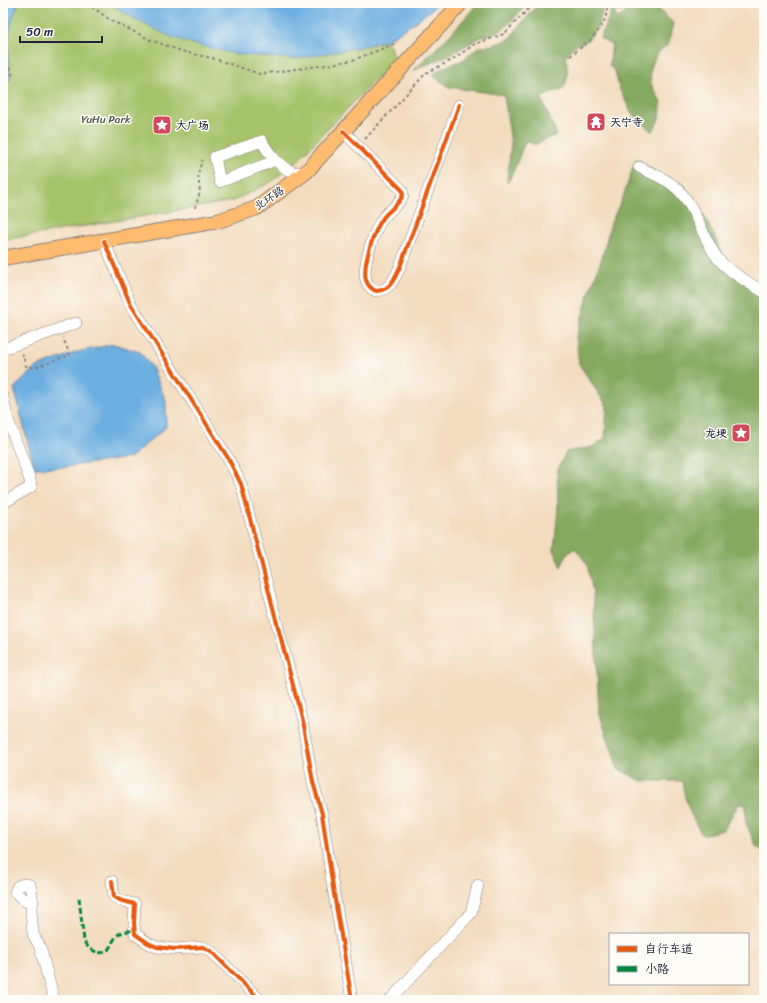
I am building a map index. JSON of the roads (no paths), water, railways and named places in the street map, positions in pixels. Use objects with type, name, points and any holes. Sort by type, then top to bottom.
[{"type":"main road","name":"北环路","points":[[3,258],[218,221],[257,208],[306,172],[461,3]]},
{"type":"street","points":[[342,131],[402,190],[403,195],[401,200],[382,220],[366,261],[366,278],[368,285],[376,291],[384,290],[392,283],[400,267],[459,105]]},
{"type":"street","points":[[276,160],[220,182],[215,158],[262,141],[276,160],[294,172],[306,172]]},
{"type":"street","points":[[639,167],[674,186],[690,206],[720,260],[764,292]]},
{"type":"street","points":[[104,241],[130,303],[228,458],[241,484],[302,720],[313,782],[322,814],[352,1000]]},
{"type":"street","points":[[3,349],[60,330],[76,323]]},
{"type":"street","points":[[3,397],[7,417],[30,480],[31,487],[3,502]]},
{"type":"street","points":[[112,881],[114,897],[122,902],[135,904],[134,923],[136,934],[148,943],[157,947],[181,949],[203,947],[211,951],[260,1000]]},
{"type":"street","points":[[390,1000],[471,913],[478,885]]},
{"type":"street","points":[[32,904],[33,934],[40,947],[54,1000]]},
{"type":"water","points":[[4,3],[19,3],[12,22],[8,41],[10,80],[3,84],[3,11],[5,7]]},
{"type":"water","points":[[109,3],[437,3],[431,10],[387,40],[360,47],[294,59],[235,54],[194,44],[172,37],[142,23]]},
{"type":"water","points":[[114,344],[140,352],[152,367],[166,401],[166,427],[130,458],[64,467],[34,468],[14,388],[37,367],[77,352]]},
{"type":"place","name":"天宁寺","points":[[596,122]]},
{"type":"place","name":"大广场","points":[[162,125]]},
{"type":"place","name":"龙埂","points":[[741,433]]},
{"type":"park label","name":"YuHu Park","points":[[106,119]]}]
